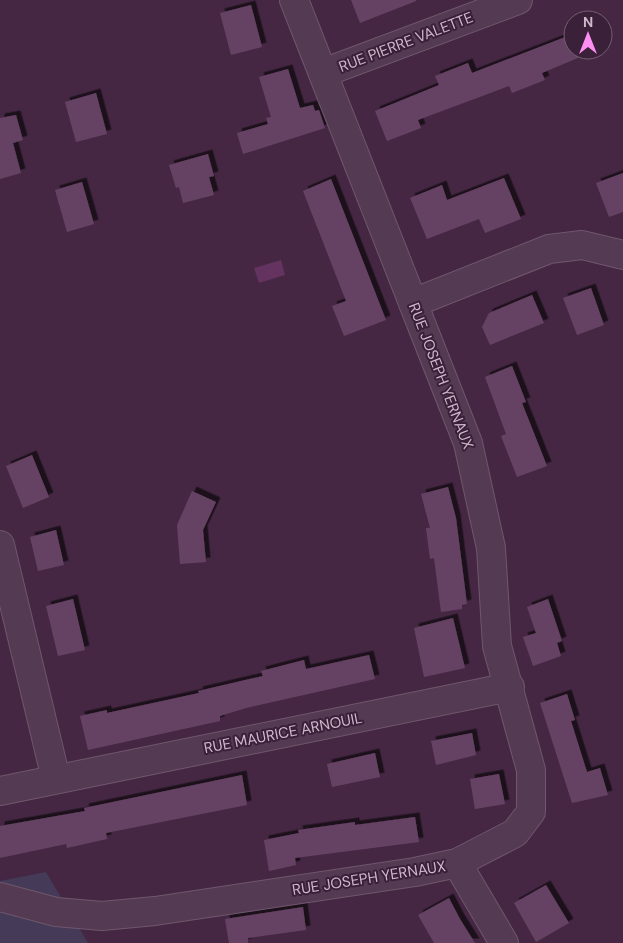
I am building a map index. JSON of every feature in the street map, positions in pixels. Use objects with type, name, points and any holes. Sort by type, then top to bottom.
[{"type":"street","name":"RUE JOSEPH YERNAUX","points":[[0,897],[56,912],[102,916],[155,911],[415,872],[458,863],[515,833],[531,812],[531,770],[498,646],[491,548],[468,443],[294,0]]},
{"type":"street","name":"RUE PIERRE VALETTE","points":[[323,73],[518,0]]},
{"type":"street","points":[[413,303],[549,250],[582,245],[623,255]]},
{"type":"street","points":[[0,546],[56,780]]},
{"type":"street","name":"RUE MAURICE ARNOUIL","points":[[0,791],[510,687]]},
{"type":"street","points":[[458,863],[504,943]]},
{"type":"shaded area","points":[[281,260],[285,275],[259,283],[254,268]]},
{"type":"shaded area","points":[[46,872],[88,943],[0,943],[0,881]]},
{"type":"building","points":[[351,0],[416,0],[416,1],[360,23]]},
{"type":"building","points":[[251,5],[262,47],[231,55],[220,13]]},
{"type":"building","points":[[563,38],[563,60],[573,60],[542,73],[545,80],[512,93],[509,86],[418,120],[421,128],[387,141],[375,111],[439,85],[435,76],[468,63],[472,73]]},
{"type":"building","points":[[288,69],[300,108],[313,105],[315,111],[319,110],[325,128],[243,154],[237,133],[268,124],[266,118],[271,117],[259,77]]},
{"type":"building","points":[[96,93],[107,134],[76,142],[65,102]]},
{"type":"building","points":[[16,115],[23,140],[13,143],[21,173],[0,179],[0,118]]},
{"type":"building","points":[[208,154],[214,176],[209,177],[214,195],[183,203],[179,187],[176,188],[169,165]]},
{"type":"building","points":[[623,173],[623,212],[609,217],[596,183]]},
{"type":"building","points":[[504,178],[521,219],[485,233],[479,219],[427,239],[410,198],[442,185],[447,200]]},
{"type":"building","points":[[331,179],[386,320],[344,336],[332,306],[346,301],[303,191]]},
{"type":"building","points":[[82,182],[94,224],[67,232],[55,190]]},
{"type":"building","points":[[591,288],[604,325],[577,335],[563,298]]},
{"type":"building","points":[[532,295],[544,323],[490,345],[482,327],[489,313]]},
{"type":"building","points":[[512,366],[526,402],[522,403],[547,466],[517,477],[501,436],[506,434],[485,377]]},
{"type":"building","points":[[32,455],[49,497],[23,508],[6,466]]},
{"type":"building","points":[[448,487],[456,518],[467,604],[462,605],[462,609],[441,612],[434,558],[430,559],[426,528],[430,528],[421,494]]},
{"type":"building","points":[[192,491],[216,502],[203,530],[206,562],[180,564],[177,525]]},
{"type":"building","points":[[56,530],[64,565],[38,571],[30,537]]},
{"type":"building","points":[[73,599],[85,650],[58,656],[46,606]]},
{"type":"building","points":[[548,599],[562,641],[557,643],[561,656],[533,666],[523,637],[536,633],[527,607]]},
{"type":"building","points":[[453,618],[465,668],[424,677],[414,628]]},
{"type":"building","points":[[369,655],[375,679],[246,708],[220,716],[220,721],[88,750],[80,716],[107,710],[107,713],[199,693],[198,691],[263,676],[261,671],[304,660],[306,669]]},
{"type":"building","points":[[567,694],[575,720],[571,721],[587,772],[600,768],[608,795],[572,803],[540,703]]},
{"type":"building","points":[[472,733],[476,755],[436,765],[431,741]]},
{"type":"building","points":[[375,753],[380,777],[332,787],[327,764]]},
{"type":"building","points":[[499,774],[505,804],[475,809],[470,779]]},
{"type":"building","points":[[242,775],[247,805],[106,833],[107,839],[67,848],[66,844],[0,858],[0,826],[85,811],[84,808]]},
{"type":"building","points":[[415,817],[419,842],[295,858],[296,865],[269,871],[264,840],[299,833],[298,830],[355,822],[355,825]]},
{"type":"building","points":[[546,885],[569,923],[536,942],[514,903]]},
{"type":"building","points":[[449,898],[475,943],[434,943],[418,915]]},
{"type":"building","points":[[303,907],[306,930],[248,938],[248,943],[229,943],[225,919]]}]
